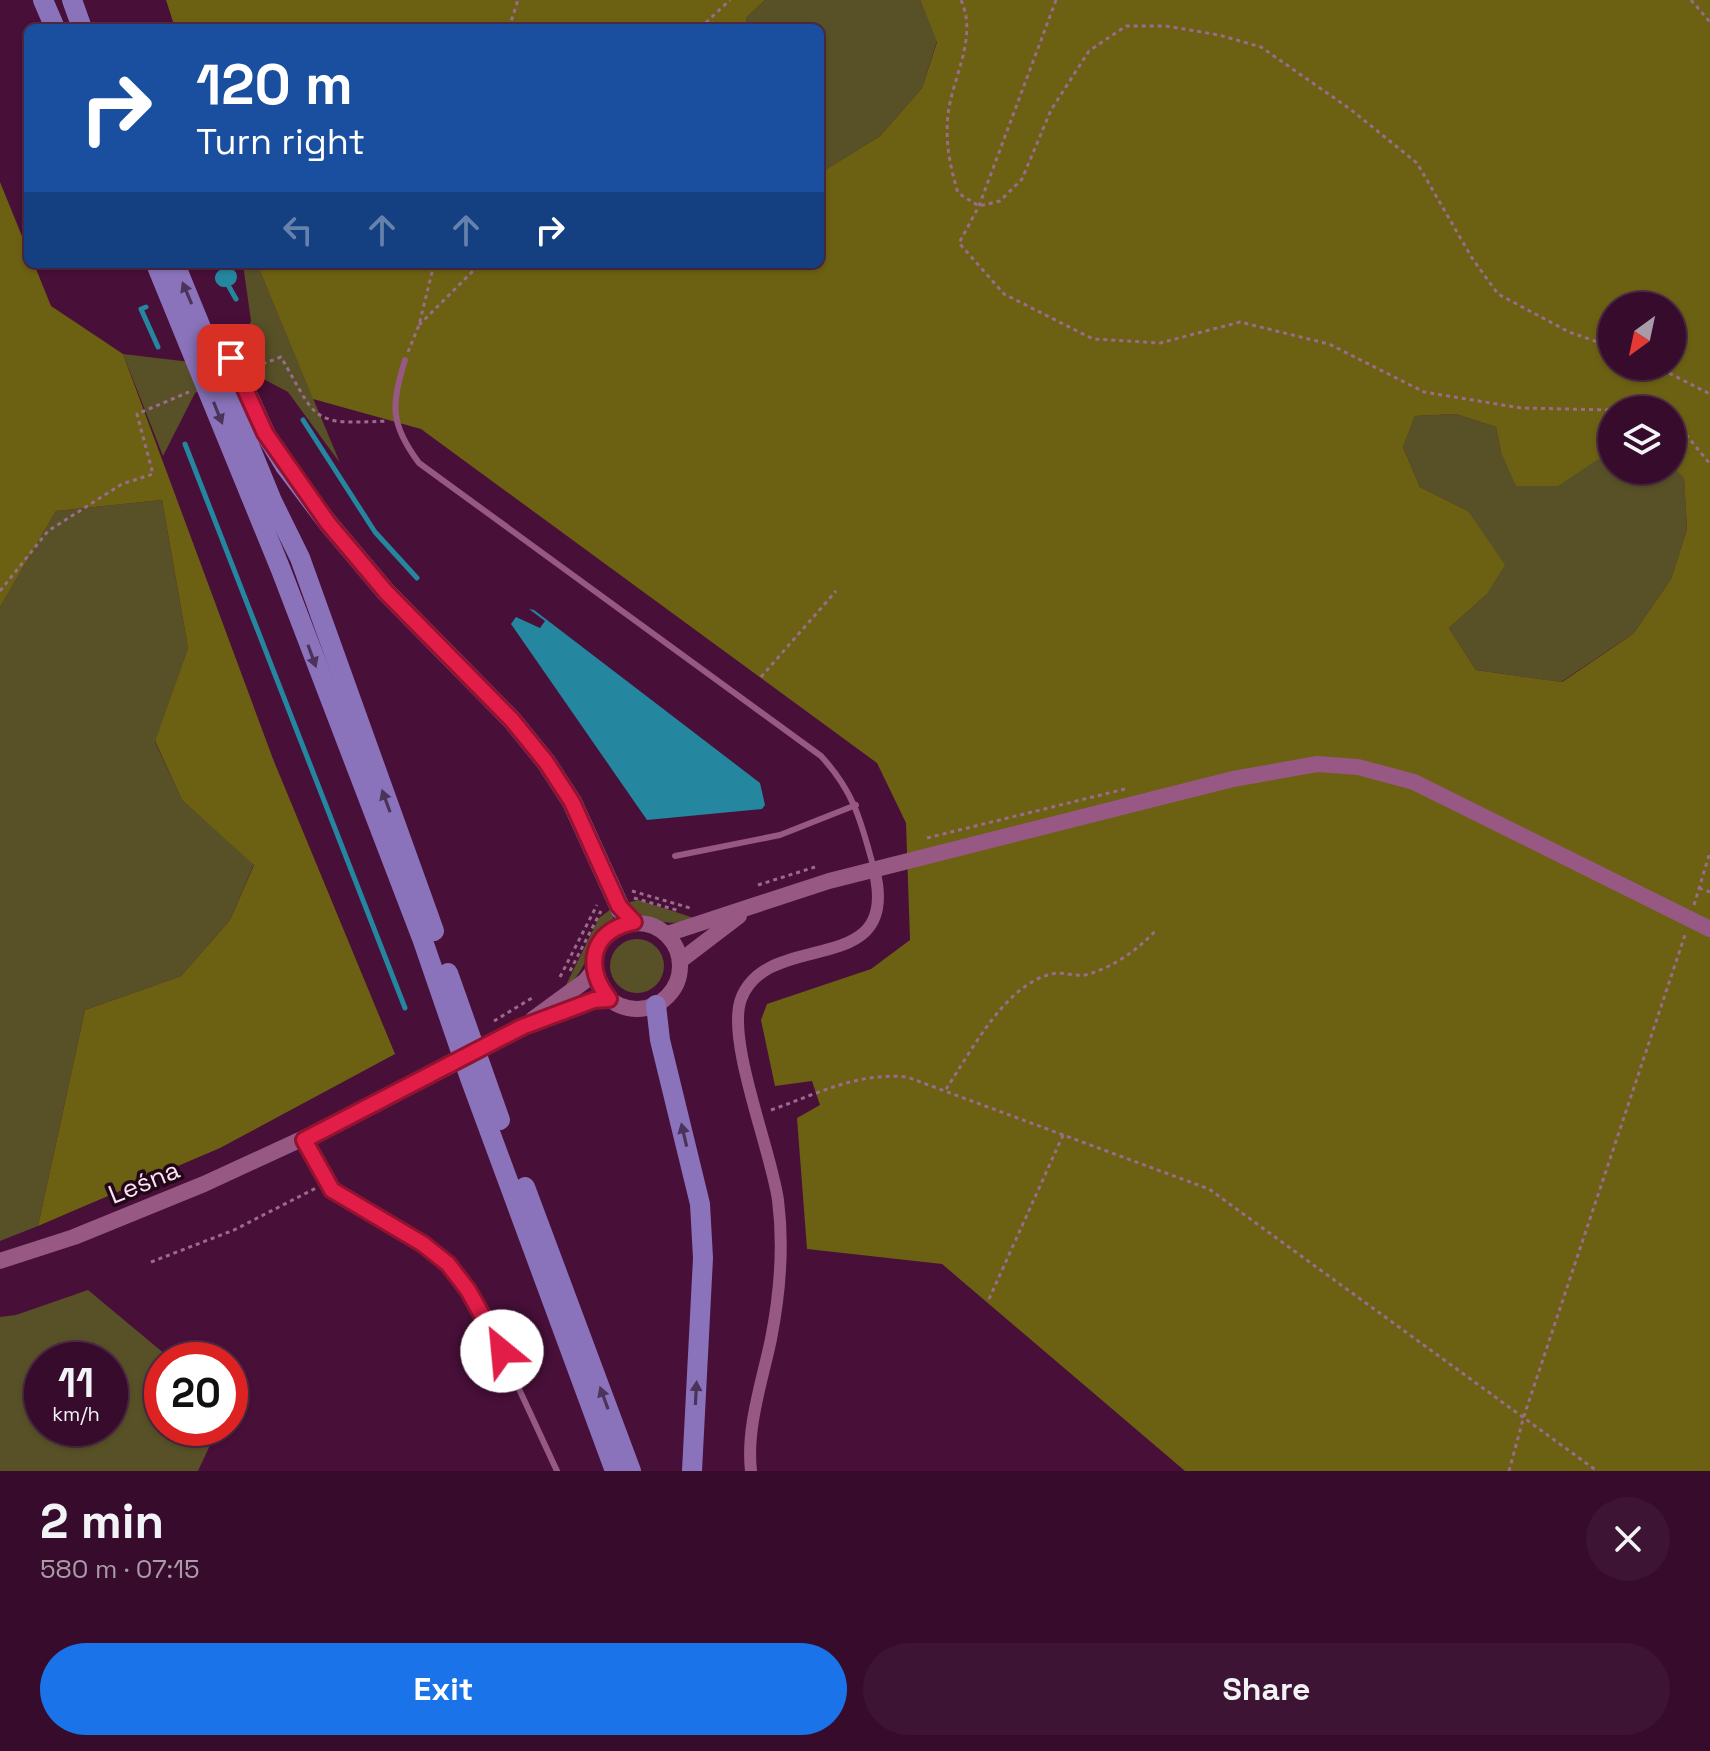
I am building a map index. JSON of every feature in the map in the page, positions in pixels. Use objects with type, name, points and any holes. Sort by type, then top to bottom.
[{"type":"main road","points":[[43,0],[53,24]]},
{"type":"main road","points":[[72,0],[81,24]]},
{"type":"main road","points":[[158,268],[281,570],[423,941],[463,1035]]},
{"type":"main road","points":[[177,268],[272,501],[300,558],[612,1471]]},
{"type":"main road","points":[[199,322],[231,358],[265,433],[328,523],[386,592],[512,720],[546,762],[572,802],[619,906],[634,922]]},
{"type":"main road","points":[[656,1005],[655,1015],[700,1204],[703,1271],[692,1471]]},
{"type":"main road","points":[[477,1075],[631,1471]]},
{"type":"street","points":[[667,934],[802,889],[874,869],[1233,779],[1317,764],[1358,767],[1414,782],[1695,914],[1710,929]]},
{"type":"street","points":[[751,1471],[750,1440],[781,1273],[778,1200],[739,1040],[742,997],[755,978],[769,968],[843,946],[866,930],[879,906],[874,869]]},
{"type":"street","points":[[680,961],[750,908]]},
{"type":"street","points":[[522,1027],[594,1000],[609,999],[628,1008],[656,1005],[674,989],[680,961],[667,934],[654,926],[634,922],[604,937],[595,957],[594,970],[609,999]]},
{"type":"street","points":[[522,1027],[585,981],[594,970]]},
{"type":"street","name":"Leśna","points":[[0,1261],[74,1237],[304,1140],[522,1027]]},
{"type":"lane","points":[[405,360],[395,391],[394,420],[403,441],[419,463],[821,756],[843,780],[856,805],[874,869]]},
{"type":"lane","points":[[675,856],[780,835],[856,805]]},
{"type":"lane","points":[[304,1140],[325,1182],[348,1202],[423,1244],[458,1275],[500,1346],[557,1471]]},
{"type":"path","points":[[510,24],[518,0]]},
{"type":"path","points":[[704,24],[730,0]]},
{"type":"path","points":[[961,0],[967,44],[948,114],[947,154],[958,193],[979,206],[1000,201],[1022,179],[1051,110],[1089,51],[1126,26],[1166,26],[1219,35],[1261,47],[1350,109],[1417,163],[1472,258],[1498,294],[1557,326],[1598,342]]},
{"type":"path","points":[[1056,0],[979,206],[959,243],[1004,294],[1093,339],[1160,343],[1240,322],[1329,344],[1424,392],[1521,408],[1598,410]]},
{"type":"path","points":[[1691,0],[1710,22]]},
{"type":"path","points":[[405,360],[419,325],[433,268]]},
{"type":"path","points":[[419,325],[476,268]]},
{"type":"path","points":[[244,371],[281,357],[313,413],[337,423],[394,420]]},
{"type":"path","points":[[1682,380],[1710,394]]},
{"type":"path","points":[[0,591],[48,531],[122,484],[153,474],[137,414],[195,390]]},
{"type":"path","points":[[1686,435],[1710,464]]},
{"type":"path","points":[[761,677],[836,591]]},
{"type":"path","points":[[921,839],[1120,788],[1132,789]]},
{"type":"path","points":[[1509,1471],[1524,1416],[1695,914],[1710,852]]},
{"type":"path","points":[[757,886],[820,865]]},
{"type":"path","points":[[1699,888],[1710,892]]},
{"type":"path","points":[[628,890],[683,907],[699,907]]},
{"type":"path","points":[[946,1089],[1003,1006],[1027,987],[1052,974],[1088,975],[1140,947],[1155,931]]},
{"type":"path","points":[[759,1113],[851,1079],[884,1075],[907,1077],[1209,1189],[1597,1471]]},
{"type":"path","points":[[989,1299],[1064,1133]]},
{"type":"path","points":[[151,1262],[234,1230],[311,1193],[325,1182]]},
{"type":"shaded area","points":[[166,0],[765,0],[747,17],[746,24],[174,24]]},
{"type":"shaded area","points":[[765,0],[920,0],[937,41],[922,88],[880,136],[825,170],[824,24],[746,24],[747,17]]},
{"type":"shaded area","points":[[920,0],[1710,0],[1710,1471],[1185,1471],[942,1264],[807,1249],[797,1118],[820,1105],[812,1081],[775,1086],[761,1020],[767,1004],[871,969],[910,940],[906,823],[877,763],[421,429],[313,399],[259,268],[824,268],[824,170],[880,136],[922,88],[937,42]],"holes":[[[1598,396],[1686,396],[1687,529],[1671,579],[1633,634],[1562,682],[1476,670],[1449,628],[1486,595],[1505,565],[1468,511],[1420,487],[1403,447],[1415,416],[1456,414],[1496,427],[1501,452],[1516,486],[1558,486],[1598,459]]]},
{"type":"shaded area","points":[[0,182],[24,241],[24,268],[36,268],[51,306],[123,354],[273,759],[395,1054],[220,1148],[38,1226],[85,1010],[181,976],[230,920],[254,865],[182,800],[155,741],[188,648],[162,500],[56,511],[0,607]]},
{"type":"shaded area","points":[[244,268],[259,268],[340,463],[288,392],[250,372],[195,393],[163,456],[123,354],[190,362],[241,345],[251,321]]},
{"type":"shaded area","points":[[1456,414],[1496,427],[1501,452],[1591,462],[1598,458],[1598,484],[1684,484],[1687,529],[1671,579],[1633,634],[1561,682],[1476,670],[1449,628],[1486,595],[1468,511],[1420,487],[1403,447],[1415,416]]},
{"type":"shaded area","points":[[162,500],[188,648],[155,742],[182,800],[254,864],[230,920],[181,976],[85,1010],[38,1226],[0,1241],[0,607],[56,511]]},
{"type":"shaded area","points":[[639,900],[697,919],[659,922],[626,903]]},
{"type":"shaded area","points":[[611,909],[614,921],[598,937],[580,972],[564,989],[599,918]]},
{"type":"shaded area","points":[[637,939],[656,947],[664,966],[656,985],[637,993],[618,985],[610,966],[618,947]]},
{"type":"shaded area","points":[[88,1290],[150,1342],[144,1342],[144,1446],[210,1446],[198,1471],[0,1471],[0,1317],[16,1315]]},
{"type":"water","points":[[529,609],[534,610],[760,783],[765,805],[762,809],[647,820],[511,624],[516,617],[540,628],[545,621]]},
{"type":"waterway","points":[[224,278],[228,277]]},
{"type":"waterway","points":[[221,279],[224,278],[236,299]]},
{"type":"waterway","points":[[146,307],[141,309],[158,347]]},
{"type":"waterway","points":[[303,420],[375,532],[417,578]]},
{"type":"waterway","points":[[185,444],[405,1008]]},
{"type":"route","points":[[231,358],[265,433],[285,466],[328,523],[386,592],[512,720],[546,762],[572,802],[622,912],[634,922],[613,930],[598,946],[594,970],[609,999],[600,998],[522,1027],[402,1092],[304,1140],[332,1190],[423,1244],[448,1264],[468,1290],[502,1351]]}]
